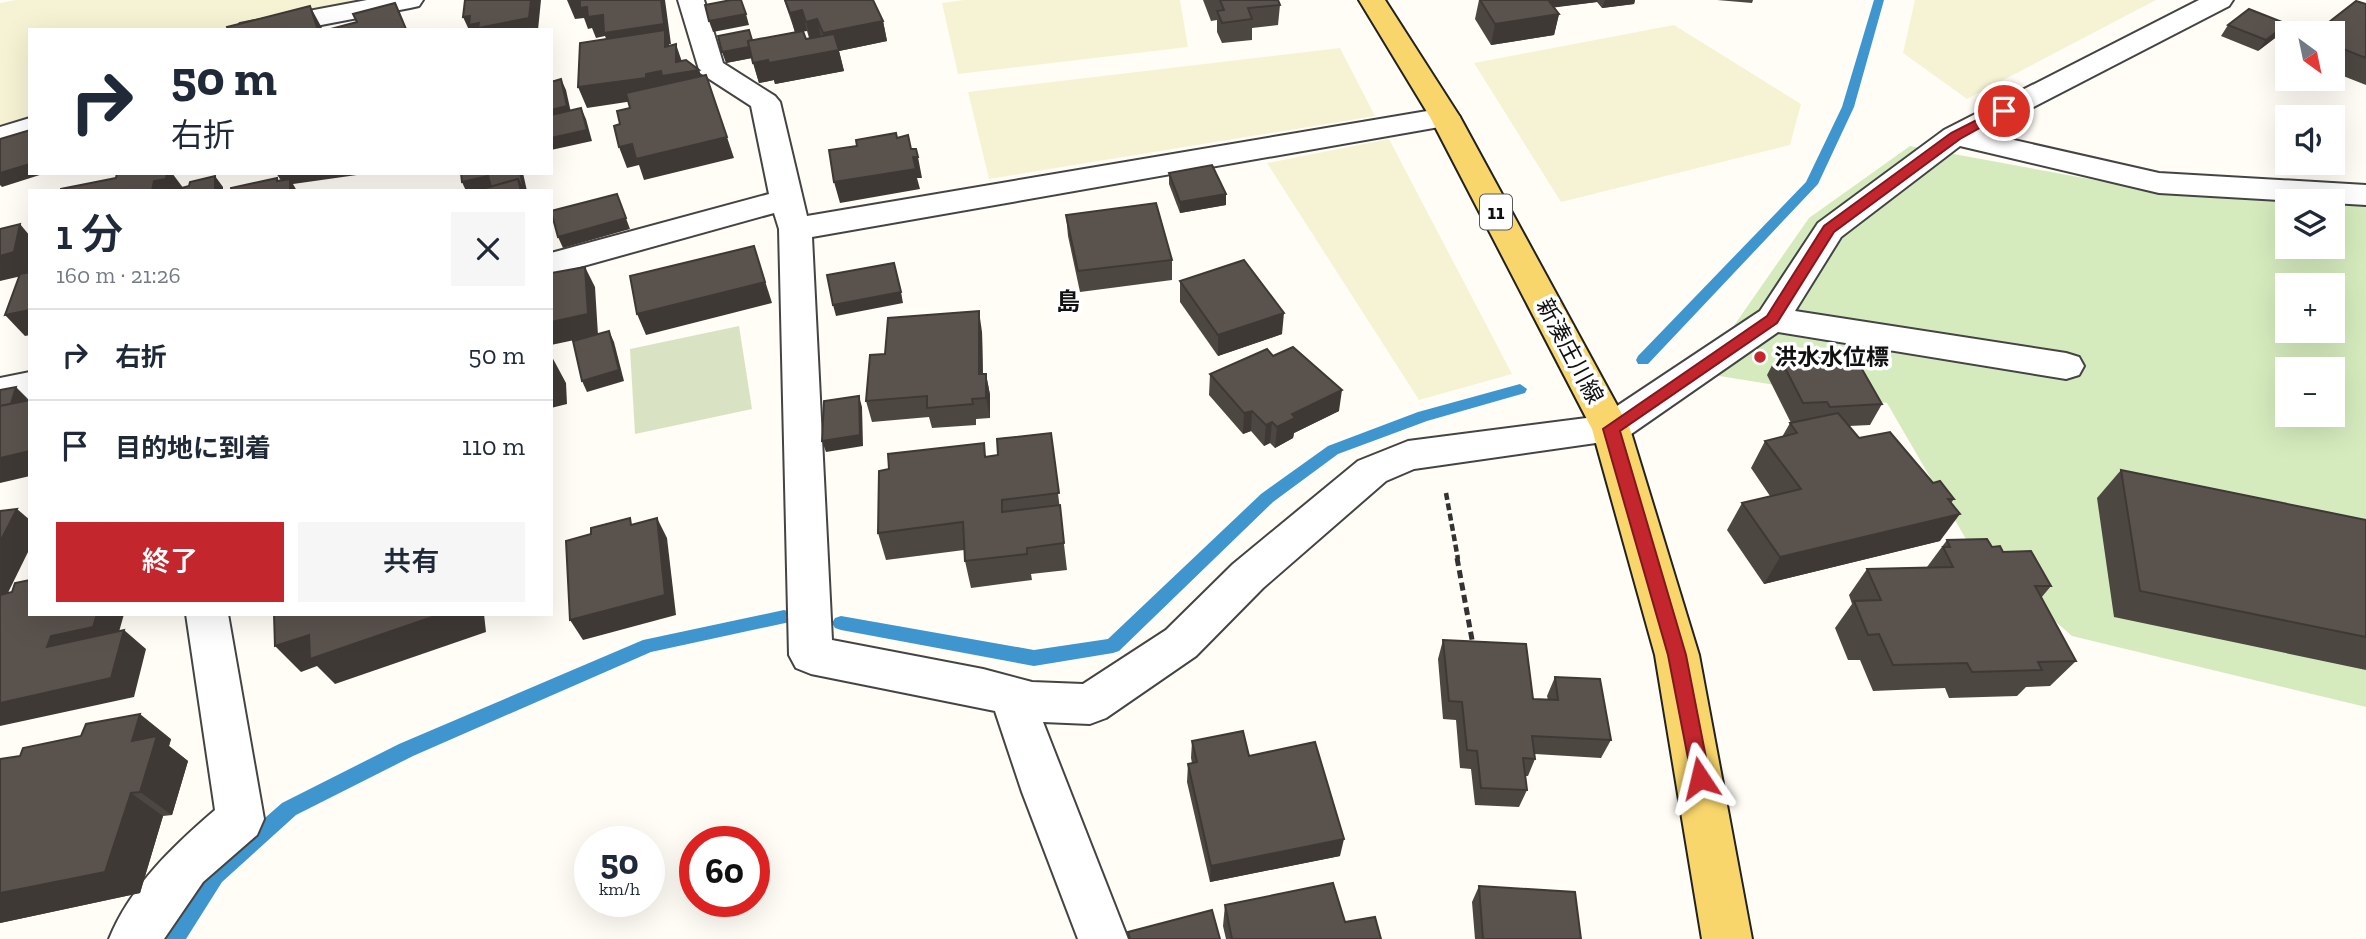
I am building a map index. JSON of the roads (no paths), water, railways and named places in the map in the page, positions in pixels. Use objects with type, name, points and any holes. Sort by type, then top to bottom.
[{"type":"main road","name":"新湊庄川線","points":[[1372,0],[1445,117],[1611,429],[1677,655],[1727,939]]},
{"type":"street","points":[[261,28],[410,0]]},
{"type":"street","points":[[691,0],[710,67],[765,102],[790,215],[811,655],[983,688],[1031,702],[1090,704],[1181,643],[1248,576],[1372,471],[1408,456],[1611,429],[1772,319],[1829,229],[1955,136],[2220,0]]},
{"type":"street","points":[[553,264],[790,215],[1445,117]]},
{"type":"street","points":[[0,137],[28,128]]},
{"type":"street","points":[[1955,136],[2159,183],[2366,195]]},
{"type":"street","points":[[1772,319],[2066,366]]},
{"type":"street","points":[[0,391],[28,385]]},
{"type":"street","points":[[134,939],[186,866],[240,819],[207,616]]},
{"type":"street","points":[[1012,696],[1045,792],[1102,939]]},
{"type":"waterway","points":[[1643,360],[1812,184],[1848,107],[1879,0]]},
{"type":"waterway","points":[[841,623],[1034,658],[1113,646],[1267,498],[1333,450],[1423,416],[1520,389]]},
{"type":"waterway","points":[[174,939],[215,875],[289,809],[406,750],[649,645],[784,617]]},
{"type":"place","name":"洪水水位標","points":[[1760,357]]},
{"type":"district","name":"島","points":[[1068,302]]}]
